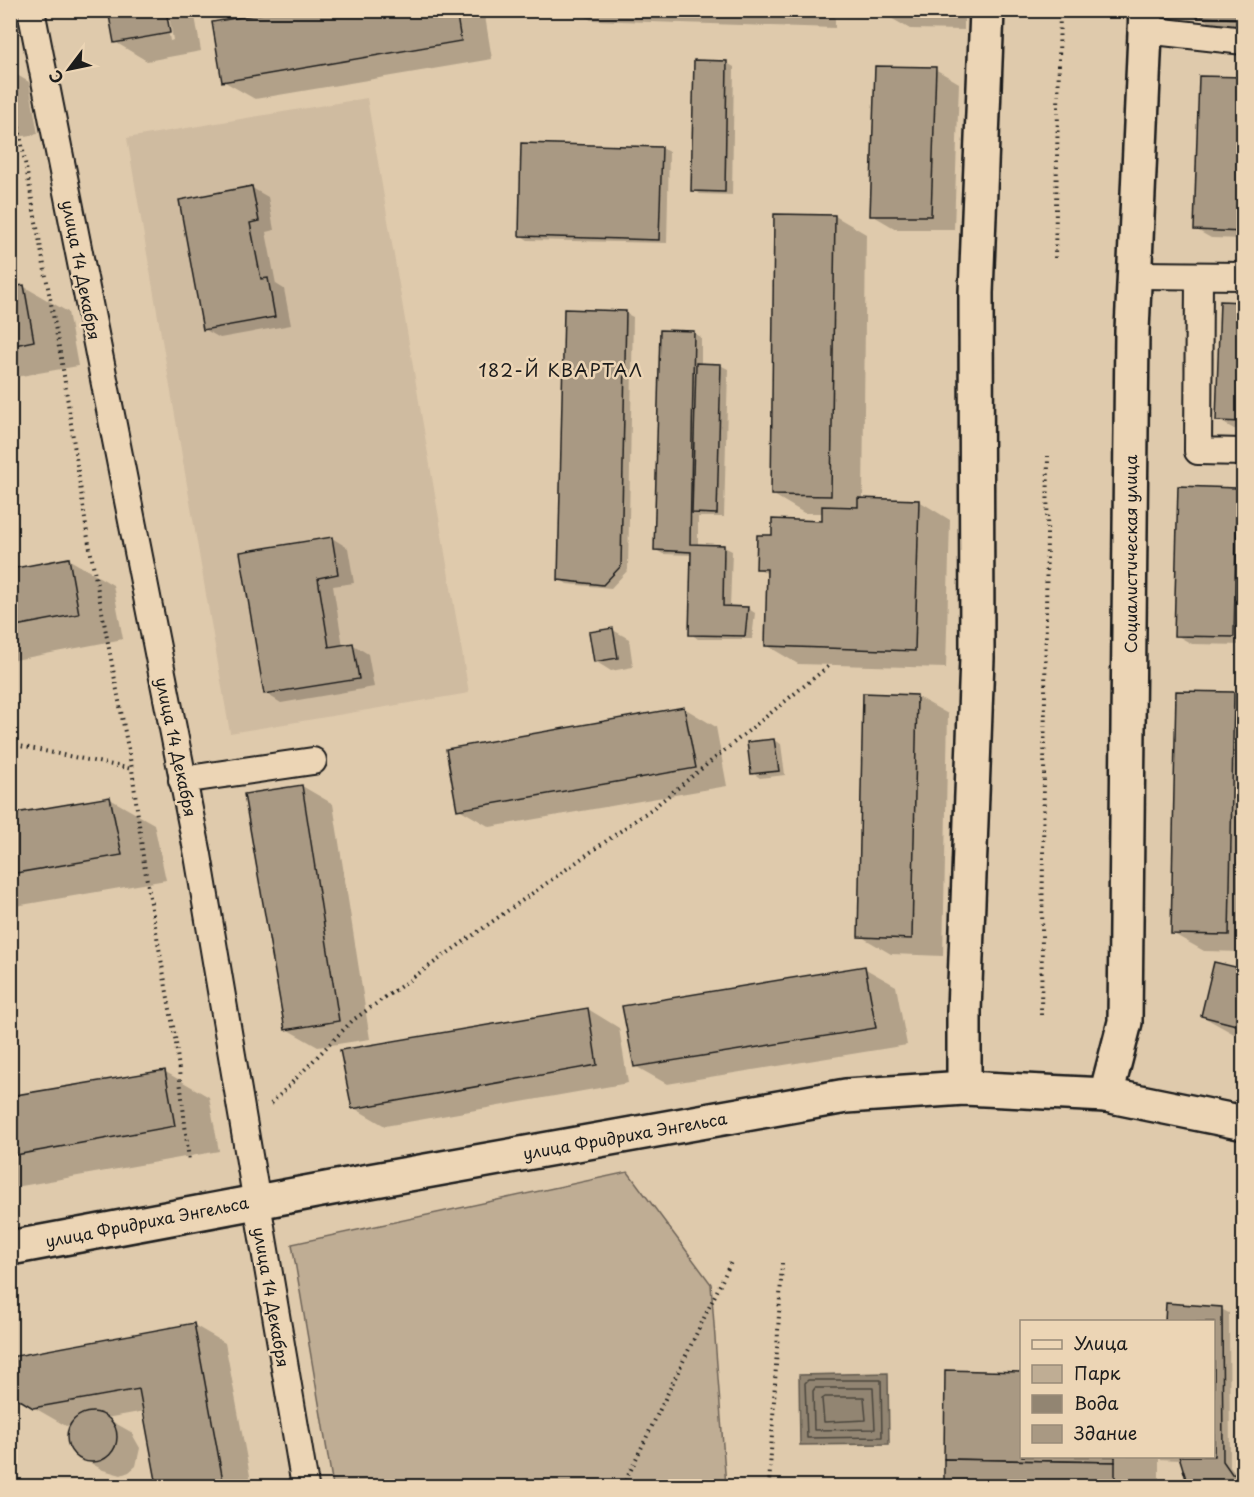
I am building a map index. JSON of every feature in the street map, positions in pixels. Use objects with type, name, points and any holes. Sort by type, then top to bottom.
[{"type":"street","name":"улица 14 Декабря","points":[[31,10],[182,780],[229,1033],[255,1202],[305,1486]]},
{"type":"street","points":[[964,1088],[977,658],[976,293],[987,10]]},
{"type":"street","points":[[1145,20],[1244,41]]},
{"type":"street","name":"Социалистическая улица","points":[[1106,1095],[1125,1022],[1135,275],[1145,20]]},
{"type":"street","points":[[1135,275],[1244,276]]},
{"type":"street","points":[[1199,276],[1198,451],[1244,452]]},
{"type":"street","points":[[182,780],[313,761]]},
{"type":"street","name":"улица Фридриха Энгельса","points":[[10,1248],[846,1096],[964,1088],[1106,1095],[1244,1123]]},
{"type":"path","points":[[1055,258],[1060,10]]},
{"type":"path","points":[[10,80],[63,369],[87,533],[132,769],[144,864],[176,1042],[189,1161]]},
{"type":"path","points":[[10,124],[18,119]]},
{"type":"path","points":[[1041,1015],[1048,456]]},
{"type":"path","points":[[271,1104],[354,1020],[653,808],[830,665]]},
{"type":"path","points":[[10,744],[132,769]]},
{"type":"path","points":[[623,1486],[731,1262]]},
{"type":"path","points":[[769,1486],[783,1263]]},
{"type":"shaded area","points":[[367,98],[469,693],[230,733],[127,138]]},
{"type":"green space","points":[[628,1172],[711,1284],[726,1486],[333,1486],[292,1244]]},
{"type":"water","points":[[888,1373],[889,1444],[800,1445],[799,1375]]},
{"type":"building","points":[[108,10],[166,10],[170,33],[114,43]]},
{"type":"building","points":[[282,10],[456,10],[461,41],[222,82],[212,22]]},
{"type":"building","points":[[877,10],[932,10],[932,12]]},
{"type":"building","points":[[1198,10],[1244,10],[1244,19],[1197,17]]},
{"type":"building","points":[[694,60],[727,61],[725,192],[691,191]]},
{"type":"building","points":[[875,66],[936,67],[931,216],[870,216]]},
{"type":"building","points":[[1199,76],[1244,77],[1244,232],[1194,230]]},
{"type":"building","points":[[521,143],[662,147],[659,240],[519,236]]},
{"type":"building","points":[[252,186],[259,221],[250,223],[261,279],[268,278],[275,317],[203,330],[179,200]]},
{"type":"building","points":[[774,214],[835,215],[831,496],[771,495]]},
{"type":"building","points":[[24,285],[34,341],[10,346],[10,287]]},
{"type":"building","points":[[1220,301],[1244,302],[1244,422],[1216,421]]},
{"type":"building","points":[[564,309],[626,311],[621,566],[603,585],[558,580]]},
{"type":"building","points":[[660,330],[694,331],[690,544],[724,545],[723,606],[748,607],[745,636],[689,635],[691,552],[654,550]]},
{"type":"building","points":[[696,363],[721,364],[717,514],[692,513]]},
{"type":"building","points":[[1178,486],[1237,488],[1234,637],[1174,636]]},
{"type":"building","points":[[858,498],[919,500],[915,651],[765,646],[767,569],[756,569],[757,535],[772,535],[772,519],[822,521],[822,506],[858,507]]},
{"type":"building","points":[[332,537],[338,574],[318,578],[329,647],[353,643],[359,679],[264,694],[240,552]]},
{"type":"building","points":[[69,558],[79,614],[10,627],[10,569]]},
{"type":"building","points":[[613,628],[618,658],[594,662],[589,632]]},
{"type":"building","points":[[1176,691],[1234,692],[1229,935],[1171,934]]},
{"type":"building","points":[[863,693],[917,695],[912,939],[858,937]]},
{"type":"building","points":[[684,707],[696,768],[457,810],[446,749]]},
{"type":"building","points":[[774,739],[779,771],[751,774],[747,742]]},
{"type":"building","points":[[302,785],[339,1021],[285,1030],[244,794]]},
{"type":"building","points":[[110,797],[122,855],[10,874],[10,814]]},
{"type":"building","points":[[1214,962],[1244,969],[1244,1027],[1201,1016]]},
{"type":"building","points":[[865,966],[876,1028],[634,1067],[622,1006]]},
{"type":"building","points":[[588,1008],[597,1065],[352,1109],[340,1050]]},
{"type":"building","points":[[165,1070],[175,1126],[10,1156],[10,1096]]},
{"type":"building","points":[[1166,1303],[1222,1307],[1223,1461],[1232,1474],[1244,1475],[1244,1486],[1190,1486],[1186,1479],[1180,1458],[1215,1458],[1215,1320],[1165,1320]]},
{"type":"building","points":[[194,1323],[224,1486],[157,1486],[139,1389],[33,1408],[10,1394],[10,1357]]},
{"type":"building","points":[[945,1370],[1020,1372],[1020,1458],[1115,1458],[1115,1462],[944,1459]]},
{"type":"building","points":[[92,1412],[110,1419],[117,1437],[110,1455],[92,1462],[74,1455],[67,1437],[74,1419]]},
{"type":"building","points":[[944,1459],[1115,1462],[1115,1486],[944,1486]]},
{"type":"building","points":[[115,1479],[117,1486],[90,1486],[90,1485]]},
{"type":"district","name":"182-Й КВАРТАЛ","points":[[561,371]]}]
